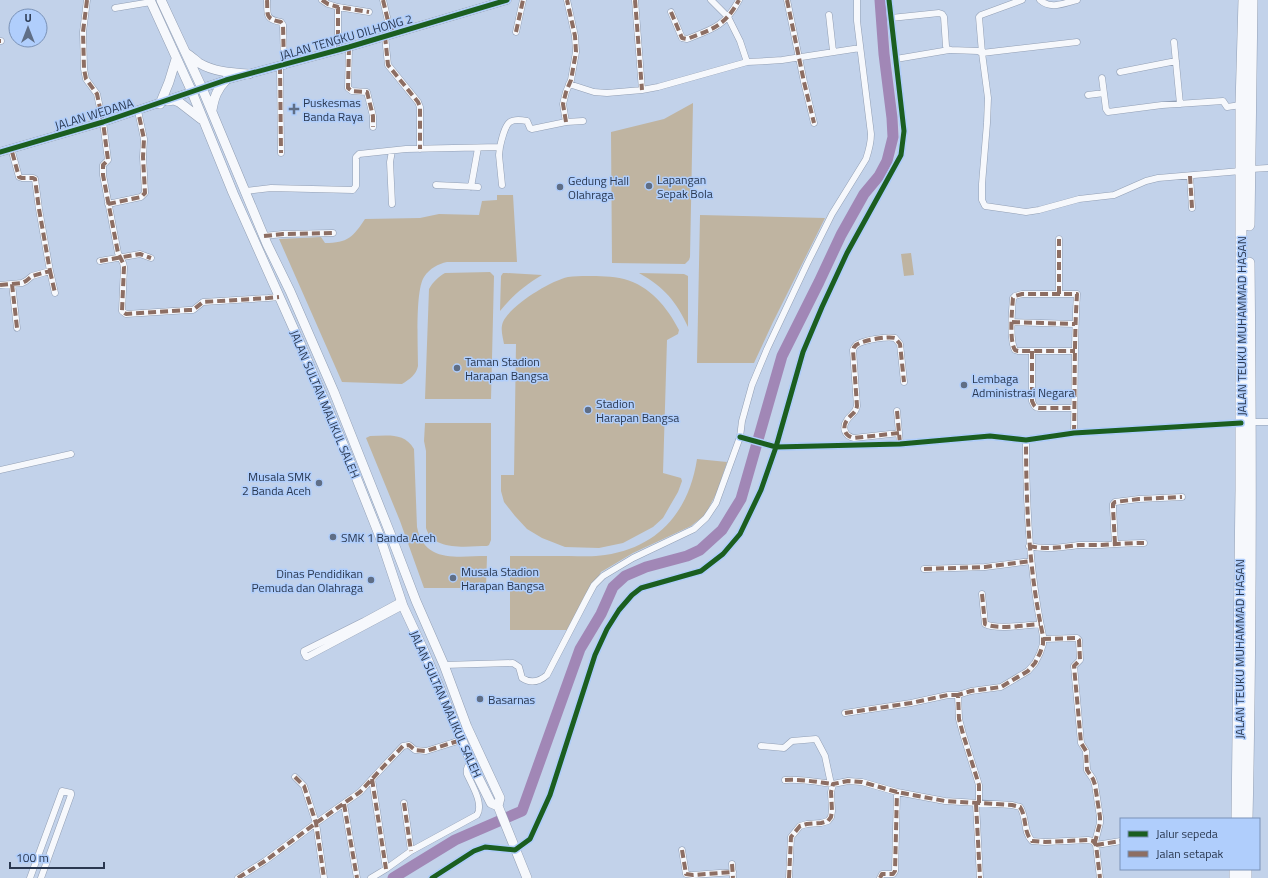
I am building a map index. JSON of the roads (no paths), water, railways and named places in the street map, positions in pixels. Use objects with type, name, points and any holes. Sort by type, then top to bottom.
[{"type":"highway","name":"JALAN TEUKU MUHAMMAD HASAN","points":[[1244,0],[1241,105],[1246,170]]},
{"type":"highway","name":"JALAN TEUKU MUHAMMAD HASAN","points":[[1247,818],[1244,688],[1246,457],[1245,219],[1252,0]]},
{"type":"highway","name":"JALAN TEUKU MUHAMMAD HASAN","points":[[1237,818],[1244,688]]},
{"type":"main road","name":"JALAN SULTAN MALIKUL SALEH","points":[[161,0],[202,88],[266,240],[334,392],[390,532],[416,602],[444,665],[467,727],[500,798],[499,808],[526,878]]},
{"type":"main road","name":"JALAN SULTAN MALIKUL SALEH","points":[[150,1],[192,92],[202,120],[233,193],[300,343],[341,440],[380,537],[402,604],[424,651],[471,762],[491,803],[499,808]]},
{"type":"main road","points":[[185,52],[199,63],[209,68],[249,74]]},
{"type":"main road","points":[[176,59],[164,102],[174,100],[179,102],[202,120]]},
{"type":"main road","points":[[212,111],[213,100],[217,91],[226,80]]},
{"type":"main road","points":[[258,248],[266,240]]},
{"type":"main road","points":[[300,343],[311,338]]},
{"type":"main road","points":[[380,537],[390,532]]},
{"type":"main road","points":[[424,651],[436,646]]},
{"type":"street","points":[[87,0],[83,32],[84,68],[86,79],[97,94],[103,122],[108,160],[102,168],[108,204],[120,257],[124,267],[122,310],[124,314],[194,310],[203,302],[279,297]]},
{"type":"street","points":[[267,0],[269,18],[273,21],[281,22],[283,25],[281,153]]},
{"type":"street","points":[[322,0],[328,4],[338,7],[369,12]]},
{"type":"street","points":[[383,0],[388,21],[394,34]]},
{"type":"street","name":"JALAN TENGKU DILHONG 2","points":[[192,92],[226,80],[349,47],[507,0]]},
{"type":"street","points":[[516,32],[523,0]]},
{"type":"street","points":[[566,122],[563,104],[573,74],[576,52],[575,36],[567,0]]},
{"type":"street","points":[[635,0],[642,90]]},
{"type":"street","points":[[711,0],[728,17],[740,41],[747,62]]},
{"type":"street","points":[[671,12],[682,38],[685,39],[707,32],[716,27],[728,17],[739,0]]},
{"type":"street","points":[[787,0],[804,85],[814,123]]},
{"type":"street","points":[[444,665],[513,663],[519,667],[522,678],[527,681],[541,680],[547,675],[594,585],[603,576],[633,558],[694,529],[706,518],[716,503],[740,437],[742,421],[752,385],[767,349],[806,264],[832,214],[866,159],[871,144],[857,21],[857,0]]},
{"type":"street","points":[[432,878],[474,851],[485,847],[515,850],[530,839],[550,795],[595,655],[607,629],[619,610],[632,595],[641,588],[701,571],[723,554],[740,534],[761,490],[803,352],[822,307],[847,253],[901,155],[904,131],[889,0]]},
{"type":"street","points":[[1022,0],[982,15],[979,18],[988,98],[982,184],[982,200],[985,206],[1026,212],[1080,199],[1114,195],[1146,181],[1158,178],[1268,168]]},
{"type":"street","points":[[1040,0],[1047,5],[1053,6],[1077,0]]},
{"type":"street","points":[[115,8],[150,1]]},
{"type":"street","points":[[338,7],[338,50]]},
{"type":"street","points":[[891,18],[939,13],[942,14],[944,17],[946,46],[949,50]]},
{"type":"street","points":[[829,16],[833,51]]},
{"type":"street","points":[[385,36],[387,64],[418,102],[420,107],[420,149]]},
{"type":"street","points":[[896,59],[949,50],[978,51],[982,53],[1077,42]]},
{"type":"street","points":[[1174,42],[1180,104]]},
{"type":"street","points":[[349,47],[348,88],[352,91],[367,92],[373,126]]},
{"type":"street","points":[[569,84],[594,92],[607,93],[642,90],[747,62],[767,62],[798,56],[860,48]]},
{"type":"street","points":[[1120,72],[1176,60]]},
{"type":"street","points":[[1102,78],[1106,109],[1108,112],[1222,101],[1227,107],[1241,105]]},
{"type":"street","name":"JALAN WEDANA","points":[[0,152],[103,122],[192,92]]},
{"type":"street","points":[[1088,94],[1104,93]]},
{"type":"street","points":[[108,204],[142,198],[145,193],[142,157],[144,139],[138,111]]},
{"type":"street","points":[[502,185],[499,155],[500,147],[505,129],[511,121],[526,121],[532,129],[566,122],[583,121]]},
{"type":"street","points":[[246,191],[271,188],[353,190],[357,184],[357,156],[359,154],[420,149],[500,147]]},
{"type":"street","points":[[11,148],[19,176],[22,178],[35,179],[55,293]]},
{"type":"street","points":[[436,185],[474,187],[478,148]]},
{"type":"street","points":[[392,151],[390,162],[392,204]]},
{"type":"street","points":[[1190,176],[1192,208]]},
{"type":"street","points":[[266,240],[283,234],[333,233]]},
{"type":"street","points":[[1059,239],[1059,294]]},
{"type":"street","points":[[100,261],[142,254],[151,258]]},
{"type":"street","points":[[0,285],[26,281],[32,276],[50,271]]},
{"type":"street","points":[[12,284],[17,328]]},
{"type":"street","points":[[1074,433],[1076,294],[1022,294],[1013,298],[1012,322],[1014,347],[1018,351],[1075,351]]},
{"type":"street","points":[[1012,322],[1075,324]]},
{"type":"street","points":[[899,433],[854,438],[846,434],[845,424],[849,417],[855,412],[857,406],[854,347],[861,342],[886,337],[895,338],[900,344],[904,382]]},
{"type":"street","points":[[1032,351],[1032,401],[1034,405],[1037,408],[1074,408]]},
{"type":"street","points":[[897,411],[900,444]]},
{"type":"street","points":[[740,437],[773,447],[900,444],[990,436],[1026,440],[1074,433],[1245,422],[1268,422]]},
{"type":"street","points":[[845,713],[1001,687],[1028,671],[1035,663],[1043,644],[1043,639],[1029,546],[1026,440]]},
{"type":"street","points":[[0,470],[71,454]]},
{"type":"street","points":[[1115,544],[1113,508],[1116,502],[1139,499],[1182,497]]},
{"type":"street","points":[[1029,546],[1036,548],[1056,548],[1081,545],[1144,543]]},
{"type":"street","points":[[924,569],[985,567],[1031,561]]},
{"type":"street","points":[[982,594],[985,624],[995,627],[1040,624]]},
{"type":"street","points":[[402,604],[307,657],[304,653],[304,651],[402,604]]},
{"type":"street","points":[[1043,639],[1077,638],[1080,640],[1080,660],[1074,666],[1081,743],[1086,751],[1087,770],[1095,785],[1100,817],[1095,843],[1100,878]]},
{"type":"street","points":[[958,695],[959,720],[979,785],[978,804],[980,878]]},
{"type":"street","points":[[761,746],[784,748],[792,741],[816,739],[825,756],[832,784],[832,811],[831,817],[828,821],[800,826],[791,837],[789,878]]},
{"type":"street","points":[[238,878],[265,861],[316,822],[360,792],[403,746],[409,745],[415,750],[426,751],[461,740]]},
{"type":"street","points":[[371,878],[411,851],[477,815],[479,812],[480,803],[466,770],[471,762]]},
{"type":"street","points":[[295,777],[304,786],[316,822],[324,878]]},
{"type":"street","points":[[372,779],[386,869]]},
{"type":"street","points":[[785,780],[797,779],[832,784],[848,781],[862,782],[897,792],[945,802],[1012,805],[1020,807],[1023,811],[1028,835],[1032,841],[1045,842],[1094,840],[1095,843],[1120,841]]},
{"type":"street","points":[[30,878],[62,791],[71,793],[41,878]]},
{"type":"street","points":[[880,878],[882,874],[893,874],[896,871],[897,792]]},
{"type":"street","points":[[404,803],[411,851]]},
{"type":"street","points":[[344,804],[357,878]]},
{"type":"street","points":[[682,850],[686,874],[733,875],[732,864]]},
{"type":"waterway","points":[[393,878],[455,840],[522,811],[580,649],[601,614],[613,587],[625,576],[646,567],[687,556],[700,550],[722,530],[741,499],[782,356],[841,235],[864,194],[879,176],[887,161],[893,137],[880,0]]},
{"type":"place","name":"Puskesmas Banda Raya","points":[[294,109]]},
{"type":"place","name":"Lapangan Sepak Bola","points":[[649,186]]},
{"type":"place","name":"Gedung Hall Olahraga","points":[[560,187]]},
{"type":"place","name":"Taman Stadion Harapan Bangsa","points":[[457,368]]},
{"type":"place","name":"Lembaga Administrasi Negara","points":[[964,385]]},
{"type":"place","name":"Stadion Harapan Bangsa","points":[[588,410]]},
{"type":"place","name":"Musala SMK 2 Banda Aceh","points":[[319,483]]},
{"type":"place","name":"SMK 1 Banda Aceh","points":[[333,537]]},
{"type":"place","name":"Musala Stadion Harapan Bangsa","points":[[453,578]]},
{"type":"place","name":"Dinas Pendidikan Pemuda dan Olahraga","points":[[371,580]]},
{"type":"place","name":"Basarnas","points":[[480,699]]}]
